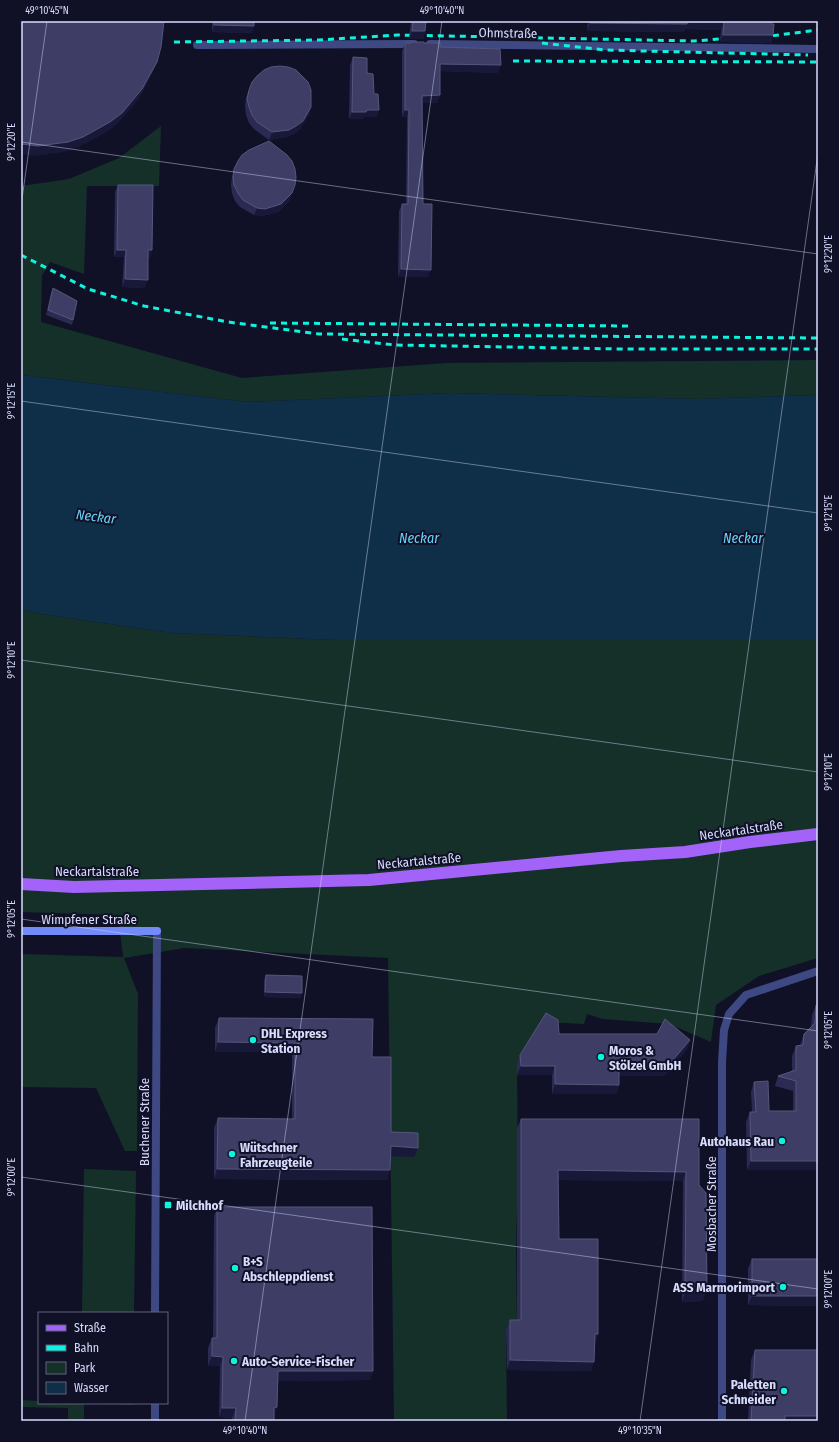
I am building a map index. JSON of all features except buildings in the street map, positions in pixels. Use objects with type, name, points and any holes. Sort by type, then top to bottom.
[{"type":"main road","name":"Neckartalstraße","points":[[21,884],[74,887],[369,880],[621,856],[685,852],[818,834]]},
{"type":"street","name":"Ohmstraße","points":[[197,45],[432,44],[818,49]]},
{"type":"street","name":"Wimpfener Straße","points":[[21,931],[157,930]]},
{"type":"street","name":"Buchener Straße","points":[[155,1312],[157,930]]},
{"type":"street","name":"Mosbacher Straße","points":[[722,1421],[722,1062],[724,1030],[729,1014],[746,995],[818,971]]},
{"type":"street","points":[[155,1404],[155,1421]]},
{"type":"green space","points":[[161,126],[159,186],[87,186],[84,274],[50,262],[42,275],[41,322],[242,378],[446,363],[818,360],[818,395],[698,399],[451,393],[247,402],[21,375],[21,186],[69,179],[119,158]]},
{"type":"green space","points":[[21,609],[41,614],[172,633],[335,640],[818,640],[818,958],[759,976],[716,1005],[711,1042],[669,1024],[603,1019],[587,1014],[584,1024],[543,1022],[517,1064],[517,1330],[506,1330],[507,1421],[394,1421],[388,958],[184,948],[124,958],[138,994],[137,1151],[125,1151],[96,1088],[21,1087],[21,954],[123,957],[118,915],[21,912]]},
{"type":"green space","points":[[84,1169],[136,1171],[134,1312],[82,1312]]},
{"type":"green space","points":[[21,1400],[38,1401],[38,1404],[84,1404],[84,1419],[68,1419],[68,1408],[21,1407]]},
{"type":"green space","points":[[108,1404],[133,1404],[133,1405]]},
{"type":"water","name":"Neckar","points":[[21,375],[247,402],[451,393],[698,399],[818,395],[818,640],[335,640],[172,633],[41,614],[21,609]]},
{"type":"railway","points":[[762,37],[818,30]]},
{"type":"railway","points":[[174,42],[319,40],[398,35],[694,41],[732,38]]},
{"type":"railway","points":[[542,43],[605,50],[808,55]]},
{"type":"railway","points":[[513,61],[818,62]]},
{"type":"railway","points":[[21,255],[88,289],[144,306],[228,322],[319,334],[818,338]]},
{"type":"railway","points":[[270,323],[632,326]]},
{"type":"railway","points":[[342,339],[395,345],[621,349],[818,349]]},
{"type":"place","name":"DHL Express Station","points":[[253,1040]]},
{"type":"place","name":"Moros & Stölzel GmbH","points":[[601,1057]]},
{"type":"place","name":"Autohaus Rau","points":[[782,1141]]},
{"type":"place","name":"Wütschner Fahrzeugteile","points":[[232,1154]]},
{"type":"place","name":"Milchhof","points":[[168,1205]]},
{"type":"place","name":"B+S Abschleppdienst","points":[[235,1268]]},
{"type":"place","name":"ASS Marmorimport","points":[[783,1287]]},
{"type":"place","name":"Auto-Service-Fischer","points":[[234,1361]]},
{"type":"place","name":"Paletten Schneider","points":[[784,1391]]}]
